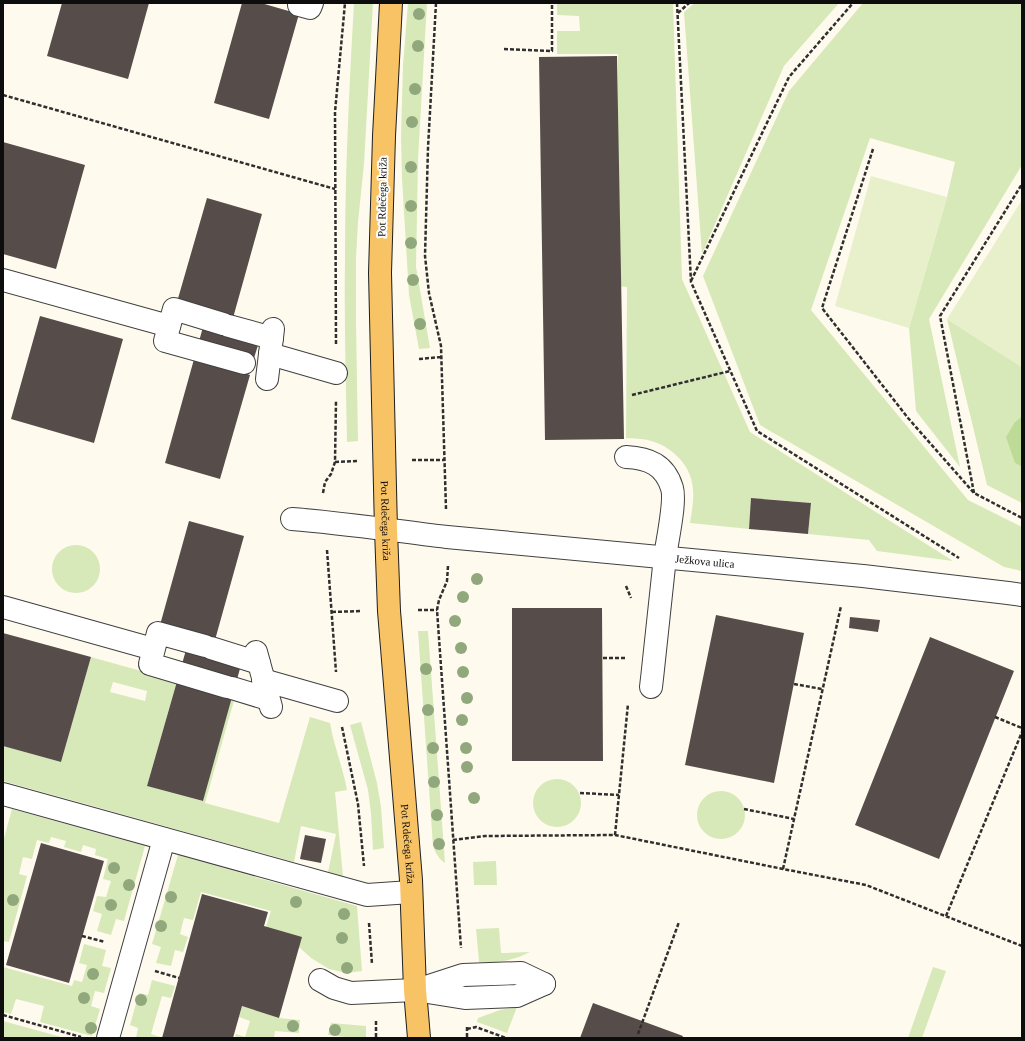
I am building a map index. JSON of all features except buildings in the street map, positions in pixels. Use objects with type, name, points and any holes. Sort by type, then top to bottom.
[{"type":"main road","name":"Pot Rdečega križa","points":[[391,3],[384,136],[380,273],[386,530],[389,611],[411,892],[415,990],[419,1038]]},
{"type":"street","points":[[3,280],[169,326]]},
{"type":"street","points":[[263,357],[226,325],[174,309],[165,341],[263,357],[336,373]]},
{"type":"street","points":[[626,457],[650,461],[660,468],[668,477],[673,490],[673,502],[665,558],[651,687]]},
{"type":"street","name":"Ježkova ulica","points":[[292,519],[665,558],[863,576],[1022,595]]},
{"type":"street","points":[[3,607],[153,649]]},
{"type":"street","points":[[263,680],[230,688],[150,664],[158,633],[208,647],[263,680],[338,701]]},
{"type":"street","points":[[3,794],[366,895],[411,892]]},
{"type":"street","points":[[108,1038],[164,839]]},
{"type":"street","points":[[320,980],[334,988],[351,993],[415,990]]},
{"type":"path","points":[[322,496],[325,482],[331,474],[335,462],[336,112],[345,3]]},
{"type":"path","points":[[436,3],[428,148],[425,256],[427,277],[441,346],[446,512]]},
{"type":"path","points":[[504,49],[552,50],[552,3]]},
{"type":"path","points":[[677,3],[691,282],[757,431],[962,559]]},
{"type":"path","points":[[678,13],[689,3]]},
{"type":"path","points":[[691,282],[789,76],[853,3]]},
{"type":"path","points":[[3,95],[335,189]]},
{"type":"path","points":[[873,149],[822,308],[908,418],[974,493],[1022,518]]},
{"type":"path","points":[[974,493],[940,316],[1022,184]]},
{"type":"path","points":[[419,359],[441,357]]},
{"type":"path","points":[[632,395],[730,371]]},
{"type":"path","points":[[423,460],[444,460]]},
{"type":"path","points":[[335,462],[357,461]]},
{"type":"path","points":[[326,543],[338,701],[358,804],[372,964]]},
{"type":"path","points":[[448,559],[447,581],[439,600],[437,610],[462,954]]},
{"type":"path","points":[[626,586],[633,605]]},
{"type":"path","points":[[783,869],[840,606]]},
{"type":"path","points":[[416,610],[437,610]]},
{"type":"path","points":[[332,612],[353,611]]},
{"type":"path","points":[[603,658],[632,658]]},
{"type":"path","points":[[794,684],[822,690]]},
{"type":"path","points":[[615,835],[628,704]]},
{"type":"path","points":[[995,717],[1022,728]]},
{"type":"path","points":[[946,916],[1022,732]]},
{"type":"path","points":[[580,793],[619,795]]},
{"type":"path","points":[[744,810],[794,819]]},
{"type":"path","points":[[453,840],[485,836],[615,835],[866,884],[1022,946]]},
{"type":"path","points":[[638,1034],[679,922]]},
{"type":"path","points":[[3,1015],[85,1038]]},
{"type":"path","points":[[376,1020],[376,1038]]},
{"type":"path","points":[[467,1024],[467,1038]]},
{"type":"path","points":[[467,1029],[476,1027],[506,1038]]},
{"type":"green space","points":[[354,3],[373,3],[364,164],[356,258],[358,441],[347,442],[345,228],[350,67]]},
{"type":"green space","points":[[408,3],[427,3],[418,159],[416,267],[430,348],[419,349],[409,295],[402,178],[401,136],[403,65]]},
{"type":"green space","points":[[557,3],[673,3],[682,279],[750,432],[953,561],[877,551],[869,540],[808,534],[811,503],[752,498],[749,529],[690,523],[693,503],[693,488],[690,476],[683,462],[672,451],[658,443],[645,439],[626,438],[627,287],[618,286],[618,54],[557,54],[557,31],[580,31],[579,16],[557,15]]},
{"type":"green space","points":[[695,3],[839,3],[784,66],[702,254],[684,12]]},
{"type":"green space","points":[[863,3],[1022,3],[1022,165],[929,319],[960,467],[916,411],[909,328],[947,197],[955,162],[870,138],[811,310],[968,500],[1022,527],[1022,571],[1004,567],[760,425],[703,276],[789,91]]},
{"type":"green space","points":[[871,176],[947,197],[909,328],[835,306]]},
{"type":"green space","points":[[1022,200],[1022,367],[947,319]]},
{"type":"green space","points":[[947,319],[1022,367],[1022,416],[1015,422],[1015,463],[1022,467],[1022,503],[987,485]]},
{"type":"green space","points":[[1022,416],[1022,467],[1015,463],[1006,437],[1015,422]]},
{"type":"green space","points":[[71,545],[81,545],[93,552],[100,564],[100,574],[93,586],[81,593],[71,593],[63,589],[56,582],[52,574],[52,564],[56,556],[63,549]]},
{"type":"green space","points":[[418,631],[428,631],[445,863],[438,856],[433,846]]},
{"type":"green space","points":[[91,657],[177,681],[147,786],[202,801],[232,696],[235,697],[205,803],[279,823],[310,717],[330,723],[347,790],[335,792],[343,876],[328,872],[336,834],[301,826],[294,862],[3,781],[3,746],[61,762]],"holes":[[[113,682],[147,691],[145,701],[110,692]]]},
{"type":"green space","points":[[361,722],[377,783],[381,807],[384,848],[373,850],[368,790],[350,725]]},
{"type":"green space","points":[[552,779],[562,779],[574,786],[581,798],[581,808],[574,820],[562,827],[552,827],[544,823],[537,816],[533,808],[533,798],[537,790],[544,783]]},
{"type":"green space","points":[[716,791],[726,791],[738,798],[745,810],[745,820],[738,832],[726,839],[716,839],[708,835],[701,828],[697,820],[697,810],[701,802],[708,795]]},
{"type":"green space","points":[[12,809],[145,846],[124,921],[116,919],[111,935],[97,931],[102,914],[93,911],[97,896],[106,897],[111,881],[103,879],[108,859],[95,855],[96,849],[83,845],[81,852],[64,847],[66,841],[51,837],[49,843],[37,840],[32,859],[23,857],[19,874],[27,876],[9,942],[3,941],[3,842]]},
{"type":"green space","points":[[178,855],[357,906],[362,971],[346,973],[329,969],[311,958],[299,947],[266,927],[271,911],[201,892],[193,920],[184,918],[180,934],[188,937],[183,952],[175,950],[171,966],[156,963],[161,947],[152,944]]},
{"type":"green space","points":[[496,861],[497,885],[474,885],[473,862]]},
{"type":"green space","points":[[499,928],[501,953],[530,952],[505,961],[479,962],[476,929]]},
{"type":"green space","points":[[84,944],[106,950],[102,966],[111,968],[104,993],[95,991],[91,1006],[100,1009],[92,1036],[40,1022],[44,1006],[16,999],[11,1014],[3,1012],[3,967],[72,986],[74,980],[82,982],[87,965],[79,963]]},
{"type":"green space","points":[[933,967],[946,971],[922,1038],[908,1038]]},
{"type":"green space","points":[[152,980],[175,986],[171,998],[162,996],[151,1034],[160,1037],[136,1038],[138,1028],[130,1025],[139,993],[148,995]]},
{"type":"green space","points":[[242,1006],[279,1018],[300,1020],[299,1033],[275,1031],[274,1038],[235,1038],[236,1034],[245,1037],[250,1021],[239,1017]]},
{"type":"green space","points":[[517,1007],[507,1033],[477,1022],[478,1018],[500,1010]]},
{"type":"green space","points":[[3,1021],[65,1038],[3,1038]]},
{"type":"green space","points":[[331,1023],[366,1026],[366,1038],[328,1035]]}]
